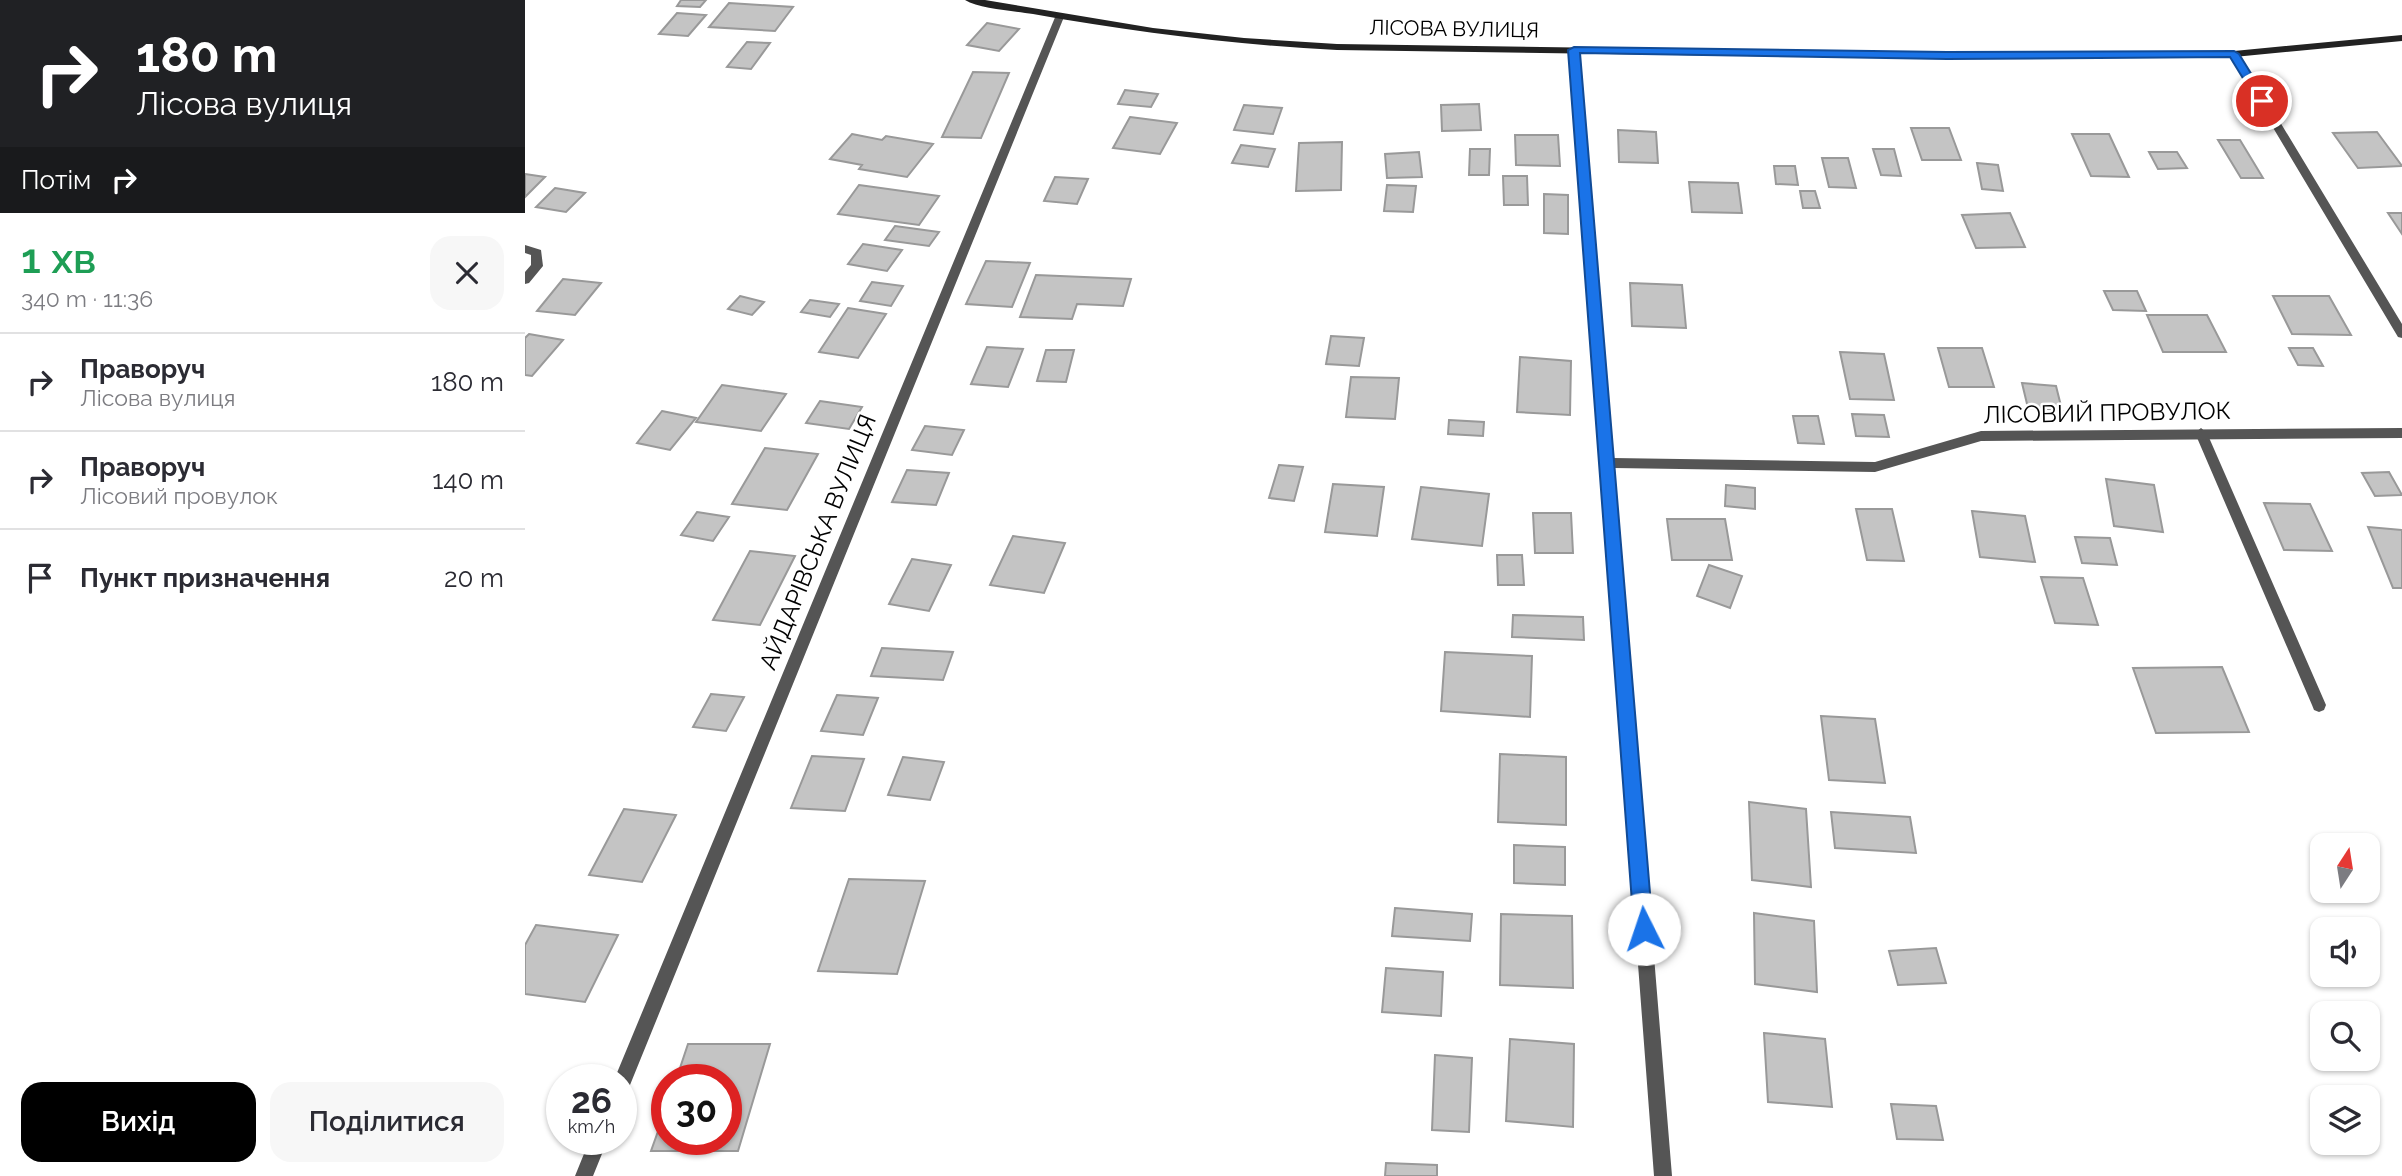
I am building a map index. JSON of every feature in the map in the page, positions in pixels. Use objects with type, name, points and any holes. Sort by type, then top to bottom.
[{"type":"street","name":"ЛІСОВА ВУЛИЦЯ","points":[[970,0],[1059,17],[1249,44],[1947,56],[2234,54],[2402,38]]},
{"type":"street","name":"АЙДАРІВСЬКА ВУЛИЦЯ","points":[[630,1064],[1059,17]]},
{"type":"street","points":[[1574,50],[1663,1176]]},
{"type":"street","points":[[2234,54],[2402,334]]},
{"type":"street","points":[[525,249],[537,253],[537,266],[525,280]]},
{"type":"street","points":[[2201,433],[2319,705]]},
{"type":"street","name":"ЛІСОВИЙ ПРОВУЛОК","points":[[1607,463],[1874,467],[1981,436],[2402,433]]},
{"type":"street","points":[[584,1176],[593,1155]]},
{"type":"building","points":[[681,0],[706,0],[700,7],[677,6]]},
{"type":"building","points":[[729,3],[793,7],[775,31],[709,27]]},
{"type":"building","points":[[677,13],[706,15],[688,36],[659,34]]},
{"type":"building","points":[[987,23],[1019,29],[999,51],[967,45]]},
{"type":"building","points":[[747,42],[770,43],[751,69],[727,67]]},
{"type":"building","points":[[973,72],[1009,73],[981,138],[942,137]]},
{"type":"building","points":[[1125,90],[1158,94],[1151,107],[1118,104]]},
{"type":"building","points":[[1479,104],[1481,130],[1442,131],[1441,105]]},
{"type":"building","points":[[1244,105],[1282,108],[1273,134],[1234,130]]},
{"type":"building","points":[[1130,117],[1177,123],[1160,154],[1113,148]]},
{"type":"building","points":[[1911,128],[1949,128],[1961,160],[1922,160]]},
{"type":"building","points":[[1618,130],[1656,132],[1658,163],[1619,162]]},
{"type":"building","points":[[2377,132],[2402,166],[2358,168],[2333,133]]},
{"type":"building","points":[[852,134],[882,140],[886,136],[933,144],[907,177],[859,169],[862,165],[830,159]]},
{"type":"building","points":[[2072,134],[2109,134],[2129,177],[2091,176]]},
{"type":"building","points":[[1515,135],[1558,135],[1560,166],[1516,165]]},
{"type":"building","points":[[2218,140],[2240,140],[2263,178],[2241,178]]},
{"type":"building","points":[[1342,142],[1341,190],[1296,191],[1299,143]]},
{"type":"building","points":[[1241,145],[1275,149],[1268,167],[1232,163]]},
{"type":"building","points":[[1470,149],[1490,149],[1489,175],[1469,175]]},
{"type":"building","points":[[1873,149],[1894,149],[1901,176],[1881,175]]},
{"type":"building","points":[[1419,152],[1422,177],[1387,178],[1385,154]]},
{"type":"building","points":[[2149,152],[2177,152],[2187,168],[2158,169]]},
{"type":"building","points":[[1822,158],[1848,158],[1856,188],[1829,187]]},
{"type":"building","points":[[1977,163],[1998,165],[2003,191],[1982,189]]},
{"type":"building","points":[[1774,166],[1795,166],[1798,185],[1776,184]]},
{"type":"building","points":[[525,174],[545,177],[525,197]]},
{"type":"building","points":[[1503,176],[1527,176],[1528,205],[1504,205]]},
{"type":"building","points":[[1055,177],[1088,179],[1077,204],[1044,201]]},
{"type":"building","points":[[1689,182],[1738,183],[1742,213],[1692,212]]},
{"type":"building","points":[[859,185],[939,196],[919,225],[838,214]]},
{"type":"building","points":[[1387,185],[1416,186],[1413,212],[1384,211]]},
{"type":"building","points":[[555,188],[585,193],[566,212],[536,207]]},
{"type":"building","points":[[1800,191],[1815,191],[1820,208],[1803,208]]},
{"type":"building","points":[[1544,194],[1568,195],[1568,234],[1544,233]]},
{"type":"building","points":[[2010,213],[2025,247],[1976,248],[1962,215]]},
{"type":"building","points":[[2388,213],[2402,213],[2402,234]]},
{"type":"building","points":[[895,226],[939,232],[929,246],[885,240]]},
{"type":"building","points":[[863,244],[902,250],[887,271],[848,264]]},
{"type":"building","points":[[986,261],[1030,263],[1012,307],[966,304]]},
{"type":"building","points":[[1036,275],[1131,279],[1123,306],[1077,304],[1072,319],[1020,317]]},
{"type":"building","points":[[563,279],[601,283],[575,315],[537,311]]},
{"type":"building","points":[[872,282],[903,286],[891,306],[860,301]]},
{"type":"building","points":[[1630,283],[1682,285],[1686,328],[1632,326]]},
{"type":"building","points":[[2104,291],[2137,291],[2146,311],[2113,310]]},
{"type":"building","points":[[740,296],[764,302],[752,315],[728,309]]},
{"type":"building","points":[[2273,296],[2329,296],[2351,335],[2292,334]]},
{"type":"building","points":[[810,300],[839,304],[830,317],[801,312]]},
{"type":"building","points":[[848,308],[886,314],[858,358],[819,352]]},
{"type":"building","points":[[2147,315],[2207,315],[2226,352],[2163,352]]},
{"type":"building","points":[[529,334],[563,340],[532,376],[525,375],[525,338]]},
{"type":"building","points":[[1331,336],[1364,338],[1359,366],[1326,364]]},
{"type":"building","points":[[987,347],[1023,349],[1008,387],[971,384]]},
{"type":"building","points":[[1938,348],[1982,348],[1994,387],[1949,387]]},
{"type":"building","points":[[2289,348],[2313,348],[2323,366],[2298,365]]},
{"type":"building","points":[[1046,350],[1074,350],[1066,382],[1037,381]]},
{"type":"building","points":[[1840,352],[1884,354],[1894,400],[1850,399]]},
{"type":"building","points":[[1520,357],[1571,361],[1570,415],[1517,412]]},
{"type":"building","points":[[1351,377],[1399,378],[1395,419],[1346,417]]},
{"type":"building","points":[[2022,383],[2056,386],[2062,410],[2028,408]]},
{"type":"building","points":[[722,385],[786,394],[761,431],[696,422]]},
{"type":"building","points":[[820,401],[862,407],[849,429],[806,423]]},
{"type":"building","points":[[662,411],[696,418],[670,450],[637,443]]},
{"type":"building","points":[[1852,414],[1884,415],[1889,437],[1856,436]]},
{"type":"building","points":[[1793,416],[1818,416],[1824,444],[1798,443]]},
{"type":"building","points":[[1449,420],[1484,422],[1483,436],[1448,434]]},
{"type":"building","points":[[925,426],[964,430],[952,455],[912,450]]},
{"type":"building","points":[[765,448],[818,454],[787,510],[732,504]]},
{"type":"building","points":[[1279,465],[1303,467],[1294,501],[1269,498]]},
{"type":"building","points":[[907,470],[949,473],[936,505],[892,502]]},
{"type":"building","points":[[2389,472],[2402,495],[2375,496],[2362,473]]},
{"type":"building","points":[[2106,479],[2154,485],[2163,532],[2114,526]]},
{"type":"building","points":[[1333,484],[1384,487],[1377,536],[1325,532]]},
{"type":"building","points":[[1726,485],[1755,488],[1755,509],[1725,506]]},
{"type":"building","points":[[1421,487],[1489,494],[1482,546],[1412,539]]},
{"type":"building","points":[[2264,503],[2310,504],[2332,551],[2284,550]]},
{"type":"building","points":[[1856,509],[1892,509],[1904,561],[1867,560]]},
{"type":"building","points":[[1972,511],[2025,516],[2035,562],[1980,557]]},
{"type":"building","points":[[697,512],[729,517],[713,541],[681,535]]},
{"type":"building","points":[[1533,513],[1571,513],[1573,553],[1535,553]]},
{"type":"building","points":[[1667,519],[1725,519],[1732,560],[1672,560]]},
{"type":"building","points":[[2368,527],[2402,530],[2402,588],[2393,588]]},
{"type":"building","points":[[1013,536],[1065,543],[1044,593],[990,585]]},
{"type":"building","points":[[2075,537],[2110,538],[2117,565],[2082,563]]},
{"type":"building","points":[[750,551],[795,556],[760,625],[713,620]]},
{"type":"building","points":[[1497,555],[1522,555],[1524,585],[1498,585]]},
{"type":"building","points":[[912,559],[951,565],[929,611],[889,604]]},
{"type":"building","points":[[1709,565],[1742,576],[1730,608],[1697,596]]},
{"type":"building","points":[[2041,577],[2083,578],[2098,625],[2055,623]]},
{"type":"building","points":[[1513,615],[1583,617],[1584,640],[1512,637]]},
{"type":"building","points":[[882,648],[953,652],[943,680],[871,676]]},
{"type":"building","points":[[1445,652],[1532,656],[1530,717],[1441,711]]},
{"type":"building","points":[[2222,667],[2249,732],[2156,733],[2133,668]]},
{"type":"building","points":[[711,694],[744,697],[726,731],[693,727]]},
{"type":"building","points":[[837,695],[878,698],[863,735],[821,731]]},
{"type":"building","points":[[1821,716],[1875,719],[1885,783],[1829,780]]},
{"type":"building","points":[[1500,754],[1566,757],[1566,825],[1498,822]]},
{"type":"building","points":[[812,756],[864,759],[845,811],[791,808]]},
{"type":"building","points":[[903,757],[944,762],[930,800],[888,795]]},
{"type":"building","points":[[1749,802],[1806,809],[1811,887],[1752,880]]},
{"type":"building","points":[[624,809],[676,815],[642,882],[589,875]]},
{"type":"building","points":[[1831,812],[1910,817],[1916,853],[1835,848]]},
{"type":"building","points":[[1514,845],[1565,847],[1565,885],[1514,883]]},
{"type":"building","points":[[849,879],[925,881],[897,974],[818,971]]},
{"type":"building","points":[[1395,908],[1472,914],[1470,941],[1392,936]]},
{"type":"building","points":[[1754,913],[1814,921],[1817,992],[1755,984]]},
{"type":"building","points":[[1501,914],[1572,916],[1573,988],[1500,985]]},
{"type":"building","points":[[536,925],[618,935],[585,1002],[525,994],[525,945]]},
{"type":"building","points":[[1936,948],[1946,983],[1898,985],[1889,951]]},
{"type":"building","points":[[1386,968],[1443,972],[1441,1016],[1382,1012]]},
{"type":"building","points":[[1764,1033],[1825,1039],[1832,1107],[1768,1102]]},
{"type":"building","points":[[1510,1039],[1574,1044],[1573,1127],[1506,1121]]},
{"type":"building","points":[[688,1044],[770,1044],[742,1138],[742,1064],[681,1064]]},
{"type":"building","points":[[1435,1055],[1472,1058],[1469,1132],[1432,1130]]},
{"type":"building","points":[[1891,1104],[1936,1106],[1943,1140],[1897,1139]]},
{"type":"building","points":[[1386,1163],[1437,1165],[1437,1176],[1385,1176]]},
{"type":"route","points":[[1644,929],[1574,50],[1947,56],[2234,54],[2262,101]]}]
